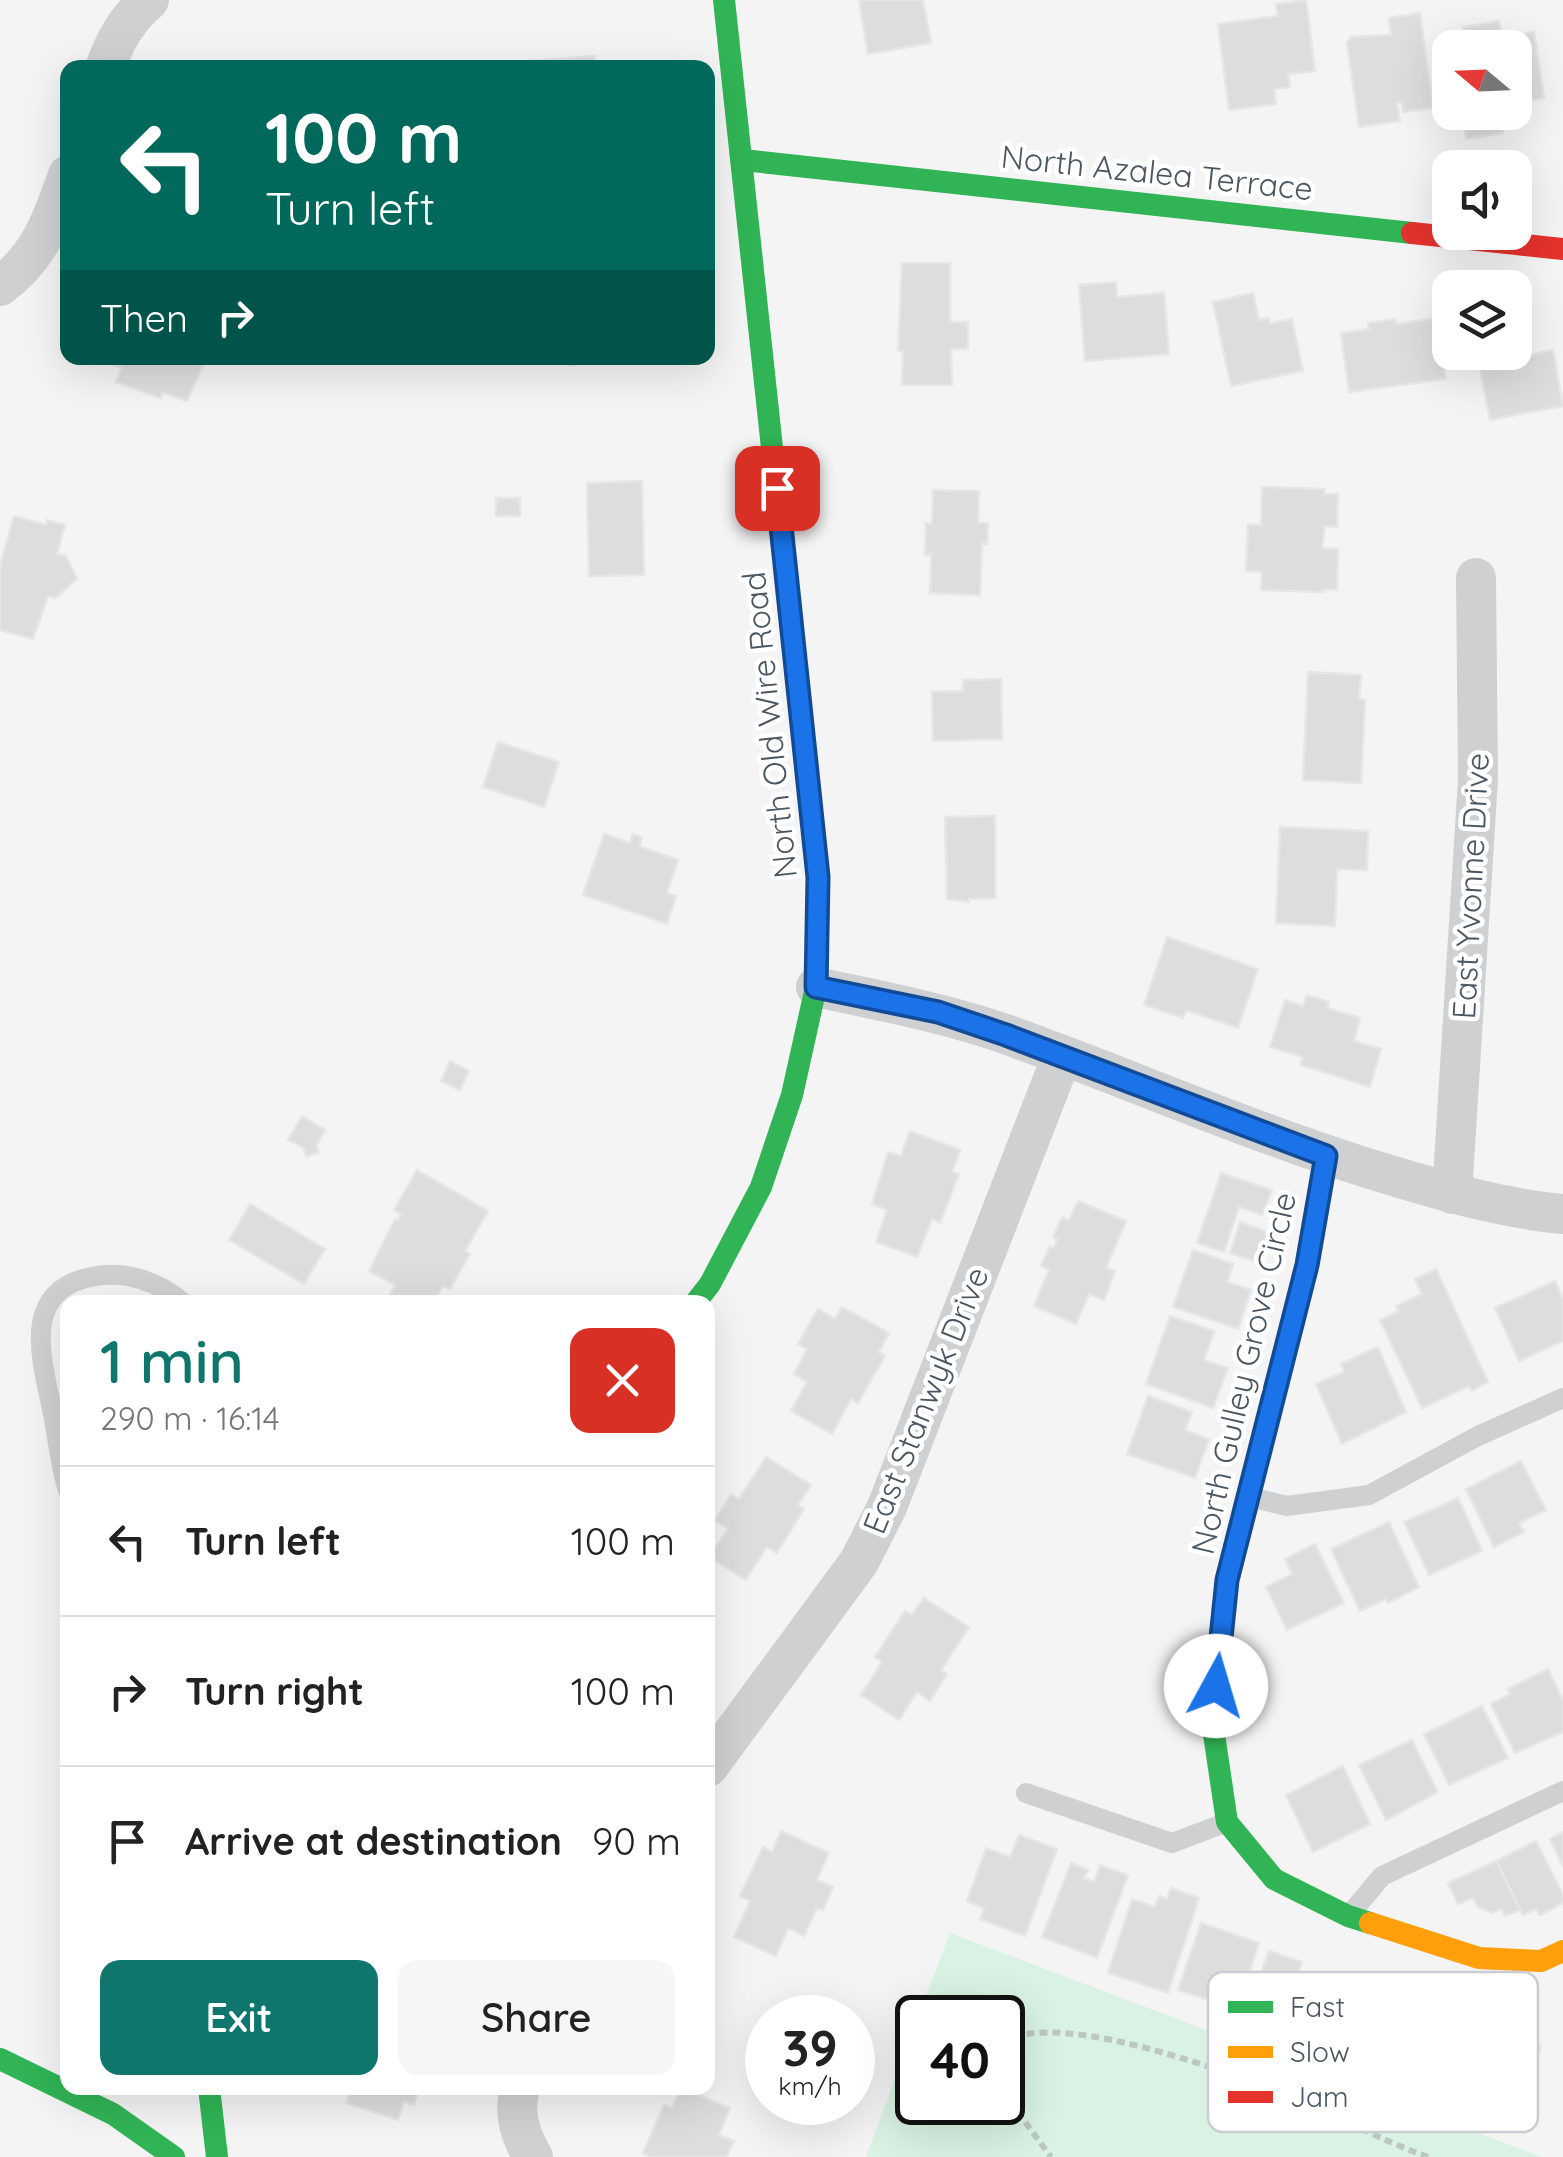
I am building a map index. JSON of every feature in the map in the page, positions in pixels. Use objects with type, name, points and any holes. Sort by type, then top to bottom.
[{"type":"street","points":[[108,60],[130,16],[149,0]]},
{"type":"street","name":"North Old Wire Road","points":[[701,1295],[762,1187],[792,1094],[816,987],[818,877],[724,0]]},
{"type":"street","name":"North Azalea Terrace","points":[[744,160],[1563,249]]},
{"type":"street","points":[[0,286],[23,270],[46,235],[60,197]]},
{"type":"street","name":"East Yvonne Drive","points":[[1452,1194],[1478,779],[1476,578]]},
{"type":"street","points":[[816,987],[938,1012],[1326,1156],[1452,1194],[1520,1210],[1563,1214]]},
{"type":"street","name":"East Stanwyk Drive","points":[[715,1757],[859,1562],[888,1507],[1062,1056]]},
{"type":"street","name":"North Gulley Grove Circle","points":[[1227,1822],[1212,1722],[1227,1580],[1307,1265],[1326,1156]]},
{"type":"street","points":[[1227,1822],[1274,1879],[1348,1916],[1479,1958],[1541,1961],[1563,1950]]},
{"type":"street","points":[[0,2057],[60,2063]]},
{"type":"street","points":[[0,2057],[60,2088]]},
{"type":"street","points":[[73,2095],[154,2138],[174,2157]]},
{"type":"street","points":[[209,2095],[216,2157]]},
{"type":"street","points":[[518,2095],[516,2104],[522,2138],[533,2157]]},
{"type":"lane","points":[[60,1451],[38,1336],[42,1318],[55,1298],[78,1279],[108,1274],[136,1278],[173,1295]]},
{"type":"lane","points":[[1247,1496],[1286,1506],[1369,1495],[1478,1436],[1563,1398]]},
{"type":"lane","points":[[1348,1916],[1382,1876],[1563,1791]]},
{"type":"lane","points":[[1026,1793],[1172,1843],[1227,1822]]},
{"type":"path","points":[[1025,2033],[1051,2031],[1098,2037],[1208,2069]]},
{"type":"path","points":[[1025,2122],[1051,2157]]},
{"type":"path","points":[[1370,2132],[1428,2157]]},
{"type":"green space","points":[[950,1933],[1208,2031],[1208,2132],[1476,2132],[1542,2157],[866,2157],[895,2079],[895,2125],[1025,2125],[1025,1995],[926,1995]]},
{"type":"building","points":[[859,0],[923,0],[931,43],[868,54]]},
{"type":"building","points":[[1306,0],[1315,71],[1288,74],[1290,87],[1274,89],[1276,104],[1229,110],[1218,24],[1278,16],[1276,4]]},
{"type":"building","points":[[1420,13],[1432,108],[1403,112],[1402,102],[1397,103],[1400,121],[1359,127],[1347,43],[1351,37],[1391,35],[1389,18]]},
{"type":"building","points":[[1499,21],[1501,30],[1463,30]]},
{"type":"building","points":[[1534,32],[1544,98],[1532,100]]},
{"type":"building","points":[[594,56],[594,60],[541,60]]},
{"type":"building","points":[[1465,130],[1503,130],[1503,133],[1466,139]]},
{"type":"building","points":[[902,263],[950,263],[950,322],[968,322],[968,349],[951,349],[952,385],[902,385],[903,352],[898,351]]},
{"type":"building","points":[[1116,282],[1117,297],[1164,293],[1169,354],[1085,361],[1079,285]]},
{"type":"building","points":[[1253,293],[1259,320],[1269,318],[1270,323],[1292,319],[1303,371],[1231,386],[1213,302]]},
{"type":"building","points":[[1395,319],[1396,324],[1432,319],[1432,370],[1445,370],[1446,379],[1349,392],[1341,333],[1369,329],[1368,323]]},
{"type":"building","points":[[1553,350],[1563,406],[1490,420],[1480,370],[1532,370],[1532,355]]},
{"type":"building","points":[[114,365],[203,365],[187,401],[162,392],[161,398],[116,382],[122,368]]},
{"type":"building","points":[[642,481],[644,575],[589,576],[587,483]]},
{"type":"building","points":[[1262,487],[1325,489],[1324,494],[1338,494],[1337,527],[1325,526],[1322,548],[1338,549],[1337,590],[1261,590],[1262,572],[1246,571],[1248,524],[1261,525]]},
{"type":"building","points":[[933,490],[979,491],[978,523],[988,523],[987,544],[982,543],[980,595],[930,593],[931,554],[925,555],[926,523],[932,524]]},
{"type":"building","points":[[496,498],[520,498],[520,516],[496,516]]},
{"type":"building","points":[[14,516],[46,525],[47,520],[65,525],[57,554],[66,556],[77,579],[55,598],[48,596],[33,639],[0,630],[0,566]]},
{"type":"building","points":[[1308,672],[1361,675],[1359,699],[1365,700],[1361,783],[1303,780]]},
{"type":"building","points":[[1001,679],[1002,739],[933,741],[932,692],[963,691],[963,680]]},
{"type":"building","points":[[498,742],[559,762],[544,807],[483,787]]},
{"type":"building","points":[[995,816],[995,898],[969,902],[947,899],[945,817]]},
{"type":"building","points":[[1280,827],[1368,831],[1367,870],[1337,869],[1335,926],[1276,923]]},
{"type":"building","points":[[604,834],[630,843],[633,834],[642,838],[639,846],[678,860],[667,893],[676,896],[667,924],[583,895]]},
{"type":"building","points":[[1167,937],[1258,969],[1238,1028],[1186,1010],[1183,1018],[1144,1005]]},
{"type":"building","points":[[1307,995],[1329,1002],[1327,1008],[1360,1018],[1354,1041],[1381,1049],[1370,1087],[1301,1065],[1303,1057],[1270,1047],[1285,1000],[1303,1006]]},
{"type":"building","points":[[450,1061],[469,1071],[460,1090],[441,1081]]},
{"type":"building","points":[[302,1116],[325,1130],[316,1146],[319,1152],[306,1157],[304,1148],[288,1140]]},
{"type":"building","points":[[910,1131],[960,1150],[952,1172],[959,1174],[940,1223],[932,1219],[917,1257],[876,1242],[887,1210],[872,1204],[888,1152],[901,1156]]},
{"type":"building","points":[[417,1170],[488,1211],[465,1251],[470,1254],[450,1289],[443,1286],[437,1295],[390,1295],[395,1285],[369,1271],[395,1219],[401,1215],[394,1210]]},
{"type":"building","points":[[1221,1173],[1272,1190],[1262,1215],[1239,1207],[1224,1252],[1197,1243]]},
{"type":"building","points":[[1078,1201],[1126,1221],[1106,1268],[1115,1271],[1104,1300],[1089,1294],[1076,1324],[1034,1306],[1049,1270],[1041,1266],[1050,1246],[1054,1248],[1057,1239],[1053,1237],[1062,1217],[1069,1220]]},
{"type":"building","points":[[250,1204],[325,1249],[304,1284],[229,1240]]},
{"type":"building","points":[[1240,1222],[1271,1233],[1260,1263],[1230,1253]]},
{"type":"building","points":[[1193,1250],[1233,1264],[1227,1282],[1251,1290],[1238,1329],[1173,1307]]},
{"type":"building","points":[[1436,1269],[1488,1382],[1471,1391],[1469,1386],[1422,1408],[1380,1320],[1399,1311],[1396,1306],[1422,1294],[1415,1279]]},
{"type":"building","points":[[1555,1281],[1563,1299],[1563,1341],[1519,1361],[1495,1308]]},
{"type":"building","points":[[842,1307],[889,1333],[879,1352],[885,1356],[858,1403],[851,1399],[832,1434],[791,1411],[807,1382],[794,1374],[807,1349],[798,1344],[818,1309],[835,1319]]},
{"type":"building","points":[[1170,1316],[1214,1331],[1204,1360],[1228,1368],[1213,1408],[1146,1384]]},
{"type":"building","points":[[1378,1347],[1406,1412],[1342,1444],[1316,1384],[1344,1372],[1341,1364]]},
{"type":"building","points":[[1148,1396],[1192,1412],[1185,1430],[1209,1439],[1195,1478],[1127,1454]]},
{"type":"building","points":[[766,1457],[811,1485],[798,1505],[804,1509],[777,1553],[767,1547],[746,1580],[715,1561],[715,1548],[728,1529],[715,1520],[731,1494],[739,1499]]},
{"type":"building","points":[[1521,1461],[1546,1510],[1519,1523],[1524,1532],[1494,1547],[1466,1489]]},
{"type":"building","points":[[1458,1498],[1482,1551],[1429,1575],[1404,1522]]},
{"type":"building","points":[[1389,1522],[1419,1587],[1388,1603],[1386,1599],[1360,1611],[1331,1549]]},
{"type":"building","points":[[1315,1544],[1344,1603],[1287,1630],[1266,1587],[1292,1574],[1285,1559]]},
{"type":"building","points":[[924,1598],[969,1627],[941,1670],[947,1674],[930,1701],[917,1692],[899,1720],[861,1695],[882,1662],[875,1657],[905,1611],[912,1615]]},
{"type":"building","points":[[1548,1669],[1563,1700],[1563,1732],[1515,1753],[1491,1704],[1510,1694],[1508,1689]]},
{"type":"building","points":[[1482,1706],[1508,1758],[1449,1785],[1424,1734]]},
{"type":"building","points":[[1412,1740],[1438,1792],[1386,1820],[1359,1765]]},
{"type":"building","points":[[1343,1766],[1370,1824],[1313,1852],[1286,1795]]},
{"type":"building","points":[[781,1831],[829,1853],[817,1880],[833,1887],[823,1910],[817,1908],[804,1936],[788,1928],[776,1956],[734,1937],[750,1901],[740,1896],[763,1847],[772,1852]]},
{"type":"building","points":[[1563,1832],[1563,1867],[1550,1839]]},
{"type":"building","points":[[1019,1835],[1057,1849],[1025,1936],[980,1919],[984,1908],[967,1901],[986,1848],[1010,1857]]},
{"type":"building","points":[[1536,1841],[1563,1895],[1563,1903],[1540,1915],[1536,1909],[1523,1915],[1496,1861]]},
{"type":"building","points":[[1496,1861],[1520,1910],[1505,1916],[1502,1909],[1492,1913],[1478,1907],[1473,1898],[1458,1904],[1448,1883]]},
{"type":"building","points":[[1071,1863],[1088,1870],[1084,1878],[1094,1882],[1100,1865],[1128,1875],[1097,1958],[1042,1937]]},
{"type":"building","points":[[1171,1888],[1199,1898],[1168,1993],[1108,1973],[1132,1899],[1155,1907],[1159,1896],[1167,1899]]},
{"type":"building","points":[[1201,1923],[1259,1943],[1249,1972],[1208,1972],[1208,2000],[1178,1990]]},
{"type":"building","points":[[1269,1951],[1302,1962],[1299,1972],[1261,1972]]},
{"type":"building","points":[[349,2095],[417,2095],[414,2105],[404,2102],[398,2120],[346,2103]]},
{"type":"building","points":[[678,2095],[698,2095],[730,2108],[719,2135],[734,2141],[726,2157],[651,2157],[643,2153],[664,2104],[672,2108]]},
{"type":"traffic: fast","points":[[701,1295],[761,1187],[792,1095],[816,987],[818,877],[724,0]]},
{"type":"traffic: fast","points":[[743,160],[1412,233]]},
{"type":"traffic: fast","points":[[1326,1157],[1307,1265],[1227,1579],[1212,1721],[1227,1822],[1274,1879],[1370,1923]]},
{"type":"traffic: fast","points":[[0,2059],[60,2088]]},
{"type":"traffic: fast","points":[[74,2095],[113,2114],[174,2157]]},
{"type":"traffic: fast","points":[[210,2095],[217,2157]]},
{"type":"traffic: slow","points":[[1370,1923],[1479,1958],[1541,1961],[1563,1951]]},
{"type":"traffic: jam","points":[[1412,233],[1563,249]]},
{"type":"route","points":[[777,488],[818,877],[816,987],[938,1012],[1326,1156],[1307,1265],[1227,1580],[1216,1686]]}]
